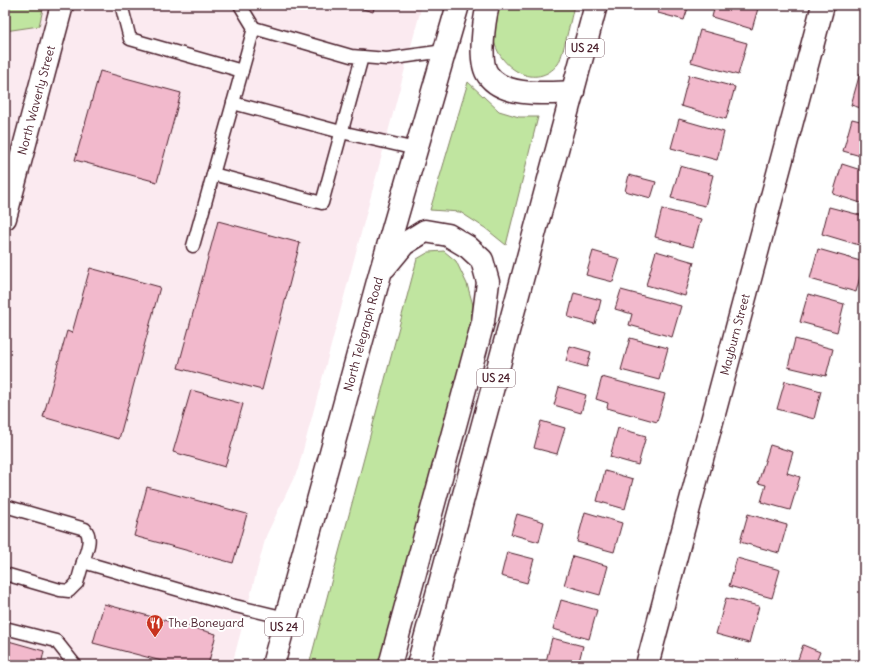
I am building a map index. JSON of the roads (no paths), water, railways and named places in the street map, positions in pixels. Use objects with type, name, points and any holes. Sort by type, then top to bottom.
[{"type":"main road","name":"North Waverly Street","points":[[5,218],[62,5]]},
{"type":"main road","name":"North Telegraph Road","points":[[274,665],[380,274],[458,5]]},
{"type":"main road","points":[[488,5],[485,19],[482,56],[487,75],[498,84],[518,92],[542,94],[573,92]]},
{"type":"main road","name":"US 24","points":[[418,665],[596,5]]},
{"type":"main road","name":"Mayburn Street","points":[[647,665],[823,5]]},
{"type":"main road","points":[[380,274],[404,244],[425,231],[448,235],[468,246],[482,260],[488,282],[483,322],[390,665]]},
{"type":"lane","points":[[240,5],[254,28],[351,56],[387,58],[444,51]]},
{"type":"lane","points":[[120,6],[130,39],[242,71]]},
{"type":"lane","points":[[193,246],[254,28]]},
{"type":"lane","points":[[214,174],[322,203],[362,57]]},
{"type":"lane","points":[[233,103],[341,132],[416,149]]},
{"type":"lane","points":[[5,506],[85,529],[88,533],[89,540],[77,583],[69,591],[60,590],[5,574]]},
{"type":"lane","points":[[83,562],[231,605],[286,618]]},
{"type":"lane","points":[[5,628],[56,641],[75,665]]},
{"type":"place","name":"The Boneyard","points":[[155,638]]}]
